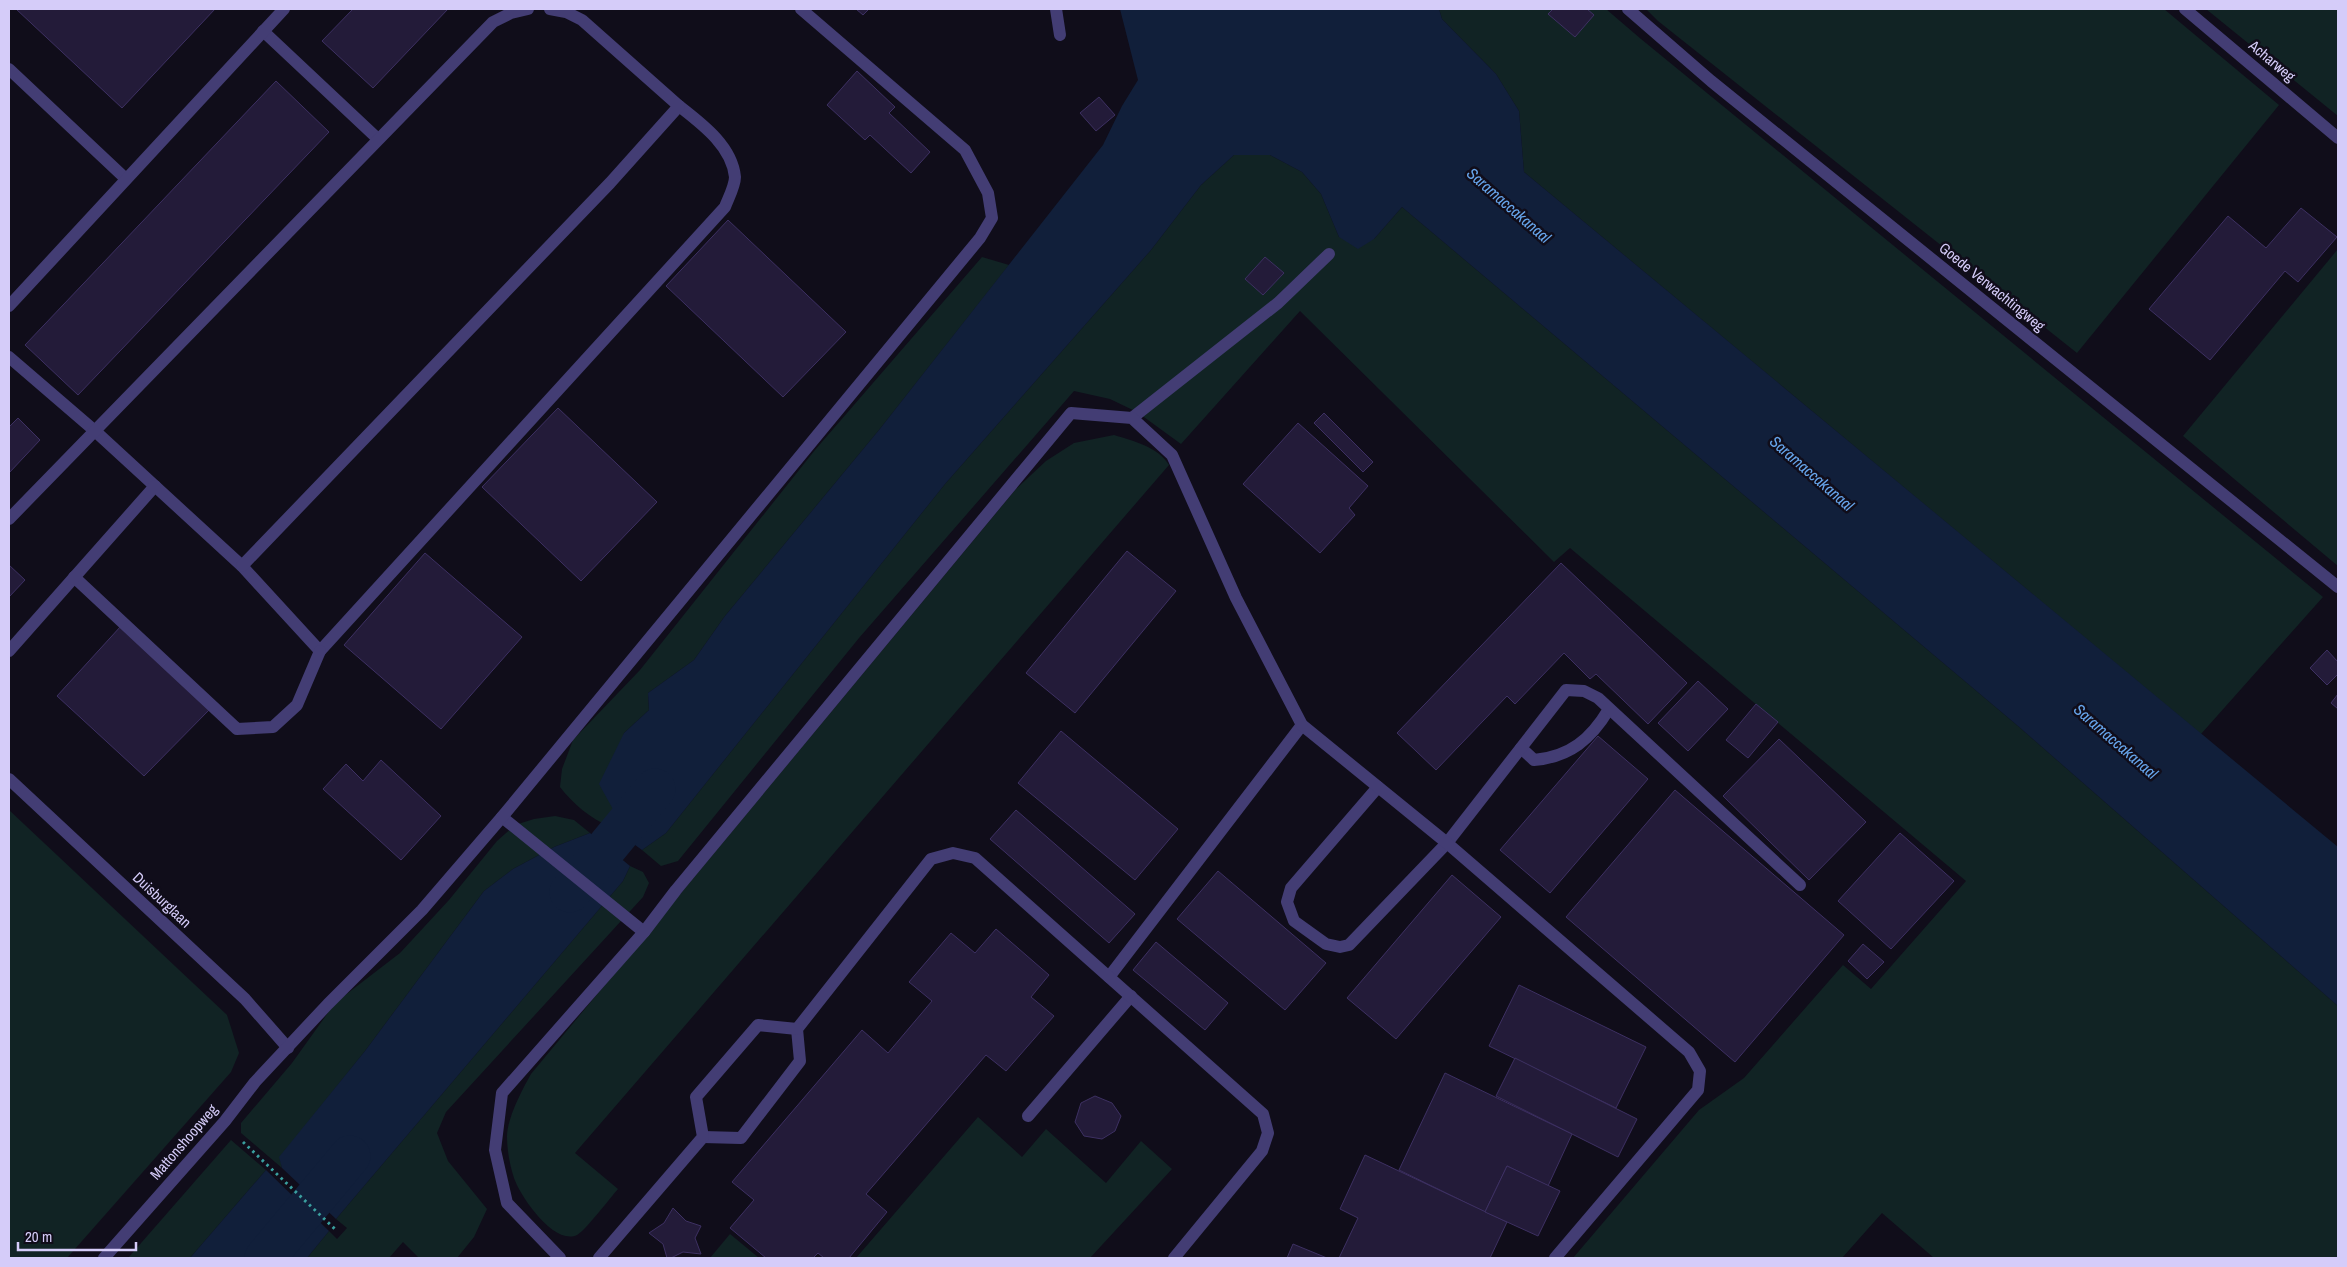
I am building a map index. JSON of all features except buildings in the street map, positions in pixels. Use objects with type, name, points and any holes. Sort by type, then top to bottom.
[{"type":"street","points":[[9,306],[284,9]]},
{"type":"street","points":[[9,519],[493,22],[511,13],[528,9]]},
{"type":"street","points":[[74,577],[237,729],[273,727],[297,705],[320,651],[725,206],[735,178],[727,152],[705,126],[679,106],[582,20],[566,12],[550,9]]},
{"type":"street","name":"Mattonshoopweg","points":[[104,1258],[222,1124],[256,1082],[328,1004],[422,910],[502,817],[980,238],[992,218],[988,193],[965,150],[800,9]]},
{"type":"street","points":[[1056,9],[1060,35]]},
{"type":"street","name":"Goede Verwachtingweg","points":[[1628,9],[1711,81],[2338,587]]},
{"type":"street","name":"Acharweg","points":[[2185,9],[2338,138]]},
{"type":"street","points":[[263,31],[378,139]]},
{"type":"street","points":[[9,69],[126,179]]},
{"type":"street","points":[[242,566],[603,190],[679,106]]},
{"type":"street","points":[[1132,418],[1278,304],[1328,254]]},
{"type":"street","points":[[9,357],[95,431],[242,566],[320,651]]},
{"type":"street","points":[[560,1258],[507,1203],[495,1150],[502,1093],[644,932],[676,890],[1071,413],[1132,418],[1172,455],[1236,598],[1302,725],[1447,843],[1689,1052],[1700,1071],[1698,1090],[1555,1258]]},
{"type":"street","points":[[9,651],[155,486]]},
{"type":"street","points":[[1378,787],[1291,888],[1287,902],[1294,921],[1326,944],[1340,947],[1349,945],[1447,843],[1566,690],[1584,691],[1598,698],[1800,885]]},
{"type":"street","points":[[1522,748],[1534,760],[1554,758],[1585,740],[1598,728],[1609,709]]},
{"type":"street","points":[[1109,977],[1302,725]]},
{"type":"street","name":"Duisburglaan","points":[[9,779],[245,999],[288,1048]]},
{"type":"street","points":[[502,817],[644,932]]},
{"type":"street","points":[[703,1137],[740,1138],[800,1061],[797,1029],[931,858],[953,853],[975,858],[1264,1114],[1268,1133],[1262,1151],[1174,1258]]},
{"type":"street","points":[[1028,1116],[1131,996]]},
{"type":"street","points":[[703,1137],[696,1097],[758,1025],[797,1029]]},
{"type":"street","points":[[599,1258],[703,1137]]},
{"type":"path","points":[[222,1124],[270,1166],[337,1231]]},
{"type":"shaded area","points":[[1439,9],[1606,9],[2323,597],[2201,734],[1524,172],[1519,111],[1496,74],[1442,19]]},
{"type":"shaded area","points":[[1646,9],[2164,9],[2279,105],[2077,353],[1658,21]]},
{"type":"shaded area","points":[[2206,9],[2338,9],[2338,116]]},
{"type":"shaded area","points":[[1234,155],[1270,155],[1302,172],[1321,194],[1339,237],[1374,239],[1402,207],[2018,726],[2338,1006],[2338,1258],[1934,1258],[1882,1213],[1842,1258],[1573,1258],[1699,1110],[1744,1078],[1843,965],[1871,989],[1966,881],[1570,548],[1554,562],[1300,311],[1181,444],[1137,412],[1110,399],[1074,391],[859,638],[678,861],[661,866],[642,850],[666,833],[945,484],[1151,250],[1201,185]]},
{"type":"shaded area","points":[[2338,249],[2338,566],[2183,436]]},
{"type":"shaded area","points":[[982,257],[1009,265],[879,430],[725,616],[694,660],[648,693],[649,710],[624,733],[614,811],[609,826],[589,815],[576,805],[560,787],[562,769],[573,740],[640,670],[815,450]]},
{"type":"shaded area","points":[[1114,435],[1152,449],[1169,465],[575,1153],[618,1189],[592,1221],[577,1235],[568,1236],[558,1233],[549,1227],[531,1207],[517,1186],[509,1158],[507,1137],[509,1121],[531,1074],[1016,489],[1046,461],[1074,443]]},
{"type":"shaded area","points":[[9,810],[227,1015],[239,1053],[231,1072],[67,1258],[9,1258]]},
{"type":"shaded area","points":[[555,816],[574,820],[590,833],[554,847],[513,869],[484,891],[365,1051],[280,1157],[282,1168],[241,1133],[241,1123],[292,1063],[335,1003],[400,953],[449,900],[497,841],[515,825],[534,819]]},
{"type":"shaded area","points":[[630,866],[643,872],[649,883],[643,897],[446,1112],[437,1133],[448,1161],[487,1209],[474,1237],[457,1258],[419,1258],[403,1242],[389,1258],[307,1258],[329,1231],[337,1239],[347,1228],[336,1219],[623,881]]},
{"type":"shaded area","points":[[978,1117],[1022,1157],[1046,1129],[1106,1183],[1141,1141],[1172,1169],[1090,1258],[856,1258]]},
{"type":"shaded area","points":[[231,1140],[266,1170],[190,1258],[128,1258]]},
{"type":"shaded area","points":[[730,1234],[759,1258],[710,1258]]},
{"type":"water","name":"Saramaccakanaal","points":[[1120,9],[1439,9],[1442,19],[1496,74],[1519,111],[1524,172],[2338,847],[2338,1006],[2018,726],[1402,207],[1374,239],[1358,249],[1339,237],[1321,194],[1302,172],[1270,155],[1234,155],[1201,185],[1151,250],[945,484],[666,833],[642,850],[609,826],[614,811],[599,784],[624,733],[649,710],[648,693],[694,660],[725,616],[879,430],[1103,145],[1122,106],[1138,80]]},
{"type":"water","points":[[590,833],[630,866],[623,881],[336,1219],[282,1168],[279,1157],[365,1051],[484,891],[513,869],[554,847]]},
{"type":"water","points":[[266,1170],[329,1231],[307,1258],[190,1258]]},
{"type":"waterway","points":[[570,892],[655,789]]},
{"type":"waterway","points":[[265,1258],[350,1156]]}]
